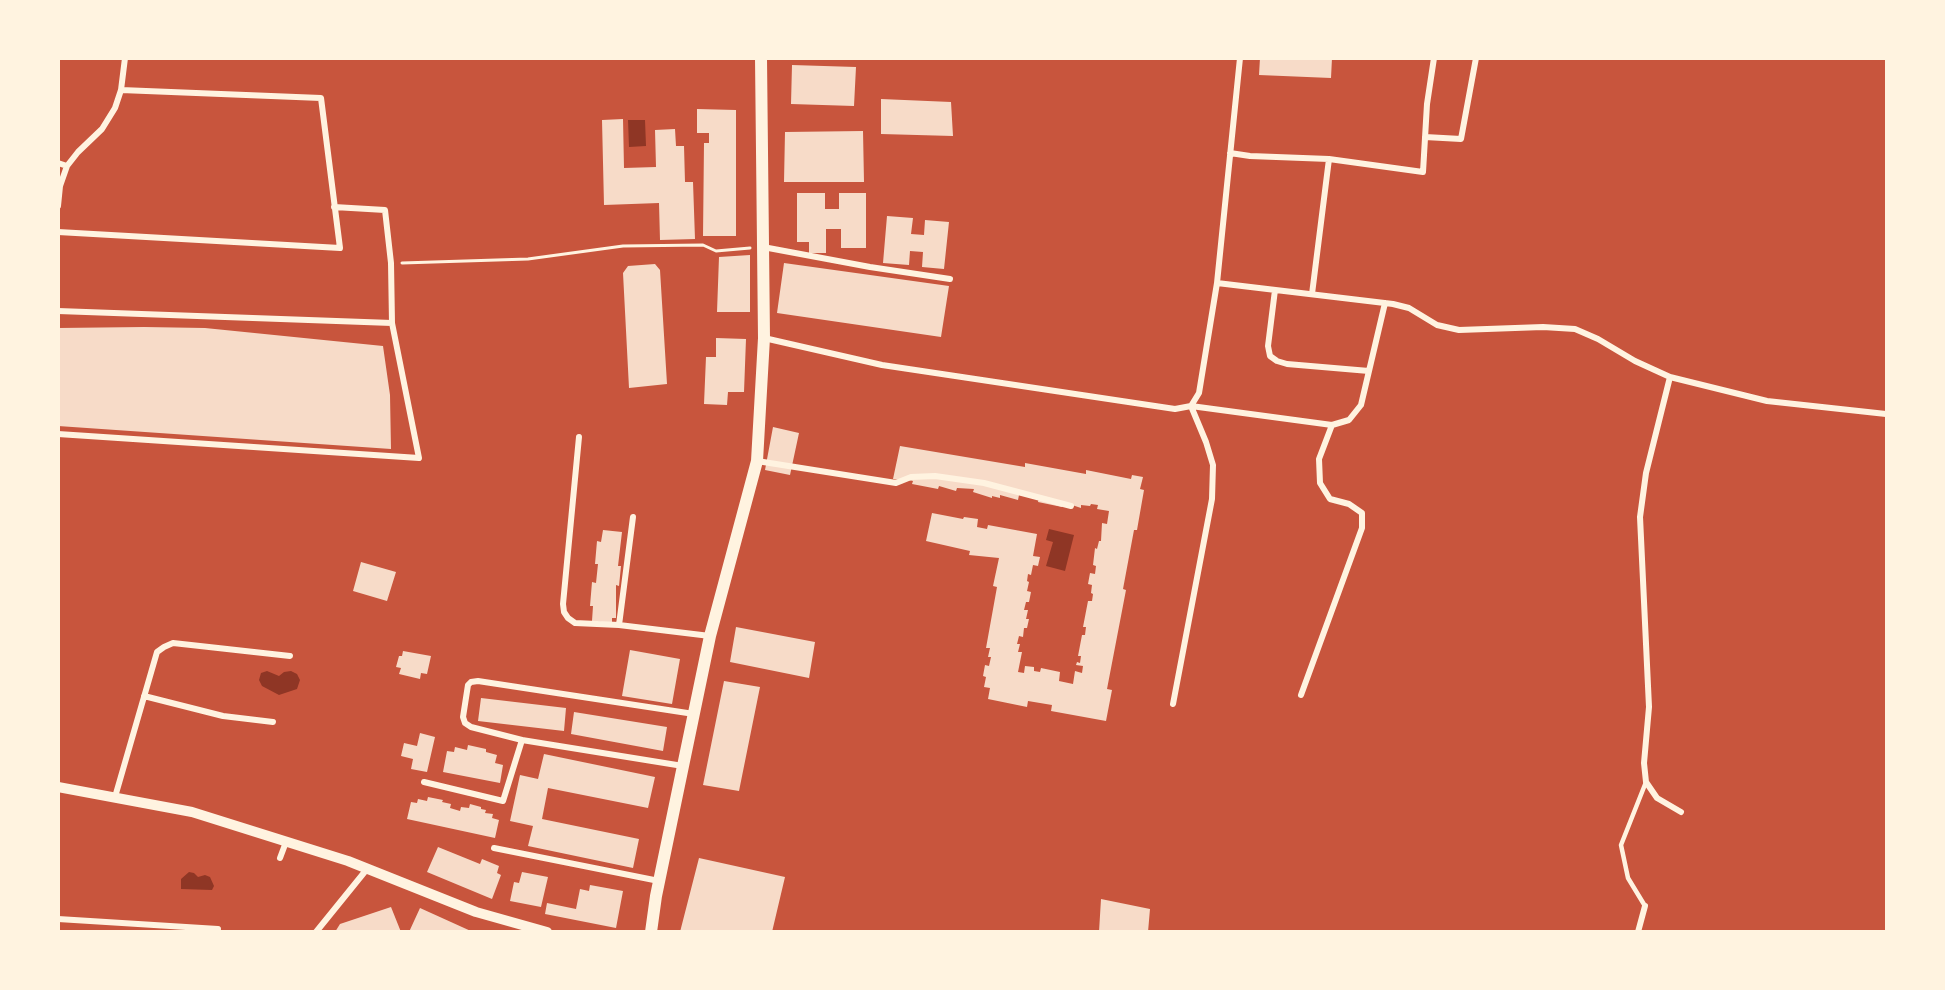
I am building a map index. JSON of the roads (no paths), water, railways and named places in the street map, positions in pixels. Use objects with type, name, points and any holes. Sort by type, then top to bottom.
[{"type":"main road","points":[[651,932],[659,881],[710,636],[758,461],[764,338],[761,58]]},
{"type":"street","points":[[58,206],[60,186],[67,166],[102,129],[115,108],[121,90],[125,58]]},
{"type":"street","points":[[1191,406],[1199,393],[1217,283],[1240,58]]},
{"type":"street","points":[[1230,153],[1329,159],[1423,172],[1427,104],[1434,58]]},
{"type":"street","points":[[1425,137],[1461,139],[1476,58]]},
{"type":"street","points":[[58,232],[340,248],[321,98],[121,90]]},
{"type":"street","points":[[1312,294],[1329,159]]},
{"type":"street","points":[[58,163],[67,166]]},
{"type":"street","points":[[58,434],[419,458],[392,323],[391,263],[385,210],[334,207]]},
{"type":"street","points":[[763,247],[950,279]]},
{"type":"street","points":[[1217,283],[1385,303],[1409,308],[1437,325],[1459,330],[1543,327],[1575,329],[1670,377],[1767,401],[1887,414]]},
{"type":"street","points":[[1275,290],[1268,346],[1270,356],[1287,364],[1369,372]]},
{"type":"street","points":[[764,338],[882,365],[1175,409],[1191,406],[1332,424],[1349,420],[1361,405],[1385,303]]},
{"type":"street","points":[[58,311],[392,323]]},
{"type":"street","points":[[1670,377],[1646,473],[1640,517],[1649,707],[1644,763],[1646,782],[1657,798],[1681,812]]},
{"type":"street","points":[[1173,704],[1212,499],[1213,465],[1191,406]]},
{"type":"street","points":[[1300,695],[1362,528],[1362,513],[1349,504],[1330,499],[1320,483],[1318,459],[1332,424]]},
{"type":"street","points":[[579,436],[564,612],[575,623],[710,636]]},
{"type":"street","points":[[758,461],[896,483],[911,477],[935,476],[984,483],[1071,506]]},
{"type":"street","points":[[619,626],[633,517]]},
{"type":"street","points":[[114,797],[157,652],[173,643],[290,656]]},
{"type":"street","points":[[683,766],[522,741],[471,727],[465,723],[463,717],[468,685],[478,681],[694,714]]},
{"type":"street","points":[[144,696],[223,716],[273,722]]},
{"type":"street","points":[[424,782],[503,801],[522,741]]},
{"type":"street","points":[[58,787],[192,812],[367,869],[476,912],[547,932]]},
{"type":"street","points":[[280,858],[286,842]]},
{"type":"street","points":[[494,848],[659,881]]},
{"type":"street","points":[[316,932],[367,869]]},
{"type":"street","points":[[1638,932],[1646,906]]},
{"type":"street","points":[[58,919],[218,929]]},
{"type":"lane","points":[[1646,782],[1621,845],[1628,878],[1646,906]]}]
